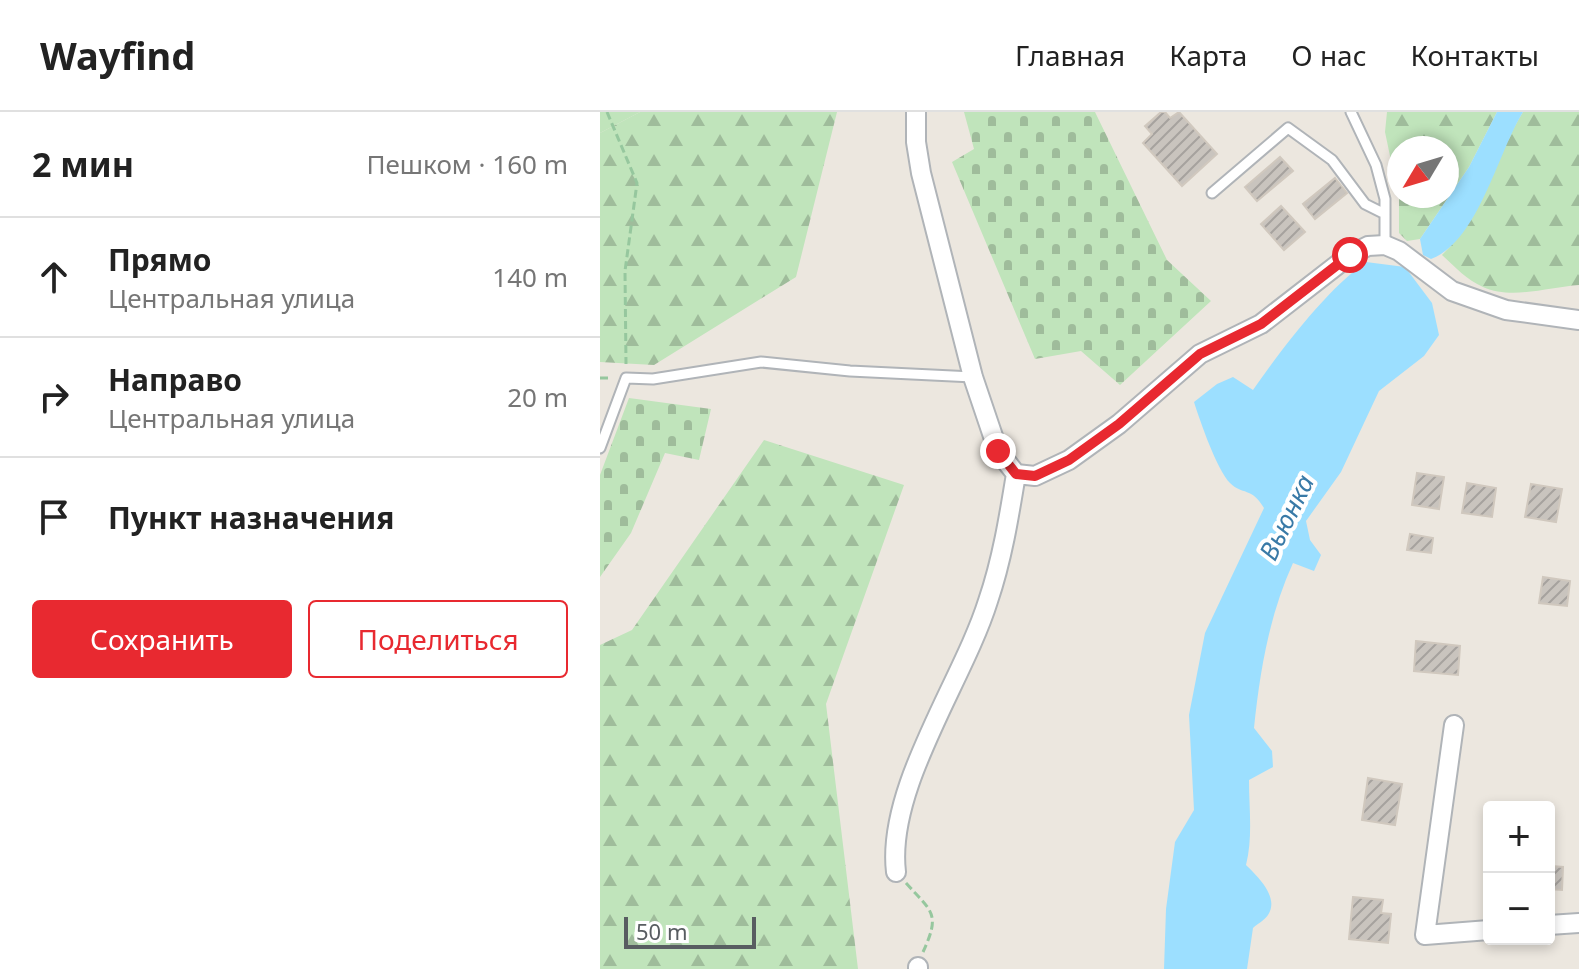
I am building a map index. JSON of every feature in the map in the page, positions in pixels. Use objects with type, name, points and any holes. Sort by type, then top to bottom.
[{"type":"street","points":[[916,112],[916,142],[921,173],[973,377],[998,451],[1016,474],[1035,476],[1069,460],[1119,424],[1200,354],[1261,324],[1350,255],[1368,246],[1392,248],[1452,291],[1506,310],[1579,320]]},
{"type":"street","points":[[896,872],[894,853],[898,819],[920,759],[988,602],[1008,524],[1016,474]]},
{"type":"street","points":[[1454,725],[1425,935],[1483,930]]},
{"type":"street","points":[[1555,925],[1579,923]]},
{"type":"lane","points":[[1351,112],[1376,165],[1385,199],[1392,248]]},
{"type":"lane","points":[[1212,193],[1288,128],[1332,160],[1365,204],[1385,214]]},
{"type":"lane","points":[[600,448],[626,378],[653,379],[761,362],[850,371],[973,377]]},
{"type":"path","points":[[607,112],[637,183],[625,271],[626,378]]},
{"type":"path","points":[[896,872],[929,907],[934,921],[918,968]]},
{"type":"green space","points":[[600,112],[640,112],[600,133]]},
{"type":"green space","points":[[640,112],[837,112],[796,277],[654,365],[600,362],[600,133]]},
{"type":"green space","points":[[964,112],[1095,112],[1167,260],[1211,301],[1120,385],[1081,351],[1035,359],[952,162],[974,149]]},
{"type":"green space","points":[[1387,112],[1497,112],[1459,182],[1459,136],[1387,136],[1387,142],[1385,132]]},
{"type":"green space","points":[[1523,112],[1579,112],[1579,285],[1518,293],[1494,291],[1472,281],[1442,255],[1469,222]]},
{"type":"green space","points":[[1399,208],[1441,208],[1420,239],[1407,241],[1399,233]]},
{"type":"green space","points":[[629,398],[711,409],[699,460],[665,453],[631,533],[600,577],[600,475]]},
{"type":"green space","points":[[764,440],[904,485],[826,704],[858,969],[600,969],[600,645],[632,630]]},
{"type":"water","points":[[1497,112],[1523,112],[1474,216],[1447,249],[1431,259],[1423,255],[1420,239],[1441,208],[1459,208],[1459,182]]},
{"type":"water","name":"Вьюнка","points":[[1366,262],[1405,267],[1432,303],[1439,335],[1424,356],[1379,391],[1341,472],[1306,521],[1310,540],[1321,555],[1314,571],[1293,563],[1278,603],[1263,665],[1254,728],[1272,751],[1273,767],[1249,780],[1250,833],[1246,865],[1266,887],[1271,908],[1267,917],[1253,928],[1247,969],[1164,969],[1166,909],[1175,842],[1194,810],[1189,715],[1205,633],[1264,508],[1255,497],[1234,487],[1225,477],[1209,445],[1194,402],[1217,384],[1233,377],[1253,390],[1320,304]]},
{"type":"building","points":[[1161,112],[1170,118],[1179,112],[1217,154],[1182,186],[1143,143],[1152,134],[1145,126]]},
{"type":"building","points":[[1280,157],[1293,171],[1257,201],[1245,187]]},
{"type":"building","points":[[1335,178],[1347,193],[1315,219],[1303,204]]},
{"type":"building","points":[[1281,206],[1305,232],[1284,250],[1261,224]]},
{"type":"building","points":[[1417,473],[1444,477],[1439,509],[1412,505]]},
{"type":"building","points":[[1467,483],[1496,488],[1492,517],[1462,513]]},
{"type":"building","points":[[1531,484],[1562,489],[1556,522],[1525,517]]},
{"type":"building","points":[[1410,534],[1433,538],[1431,553],[1407,550]]},
{"type":"building","points":[[1543,577],[1570,581],[1567,606],[1539,603]]},
{"type":"building","points":[[1416,641],[1460,646],[1458,675],[1414,671]]},
{"type":"building","points":[[1368,778],[1402,784],[1395,825],[1362,820]]},
{"type":"building","points":[[1555,866],[1563,867],[1562,890],[1555,889]]},
{"type":"building","points":[[1353,897],[1383,900],[1381,913],[1391,914],[1388,943],[1349,939]]},
{"type":"route","points":[[998,451],[1016,474],[1035,476],[1069,460],[1119,424],[1200,354],[1261,324],[1350,255]]}]
